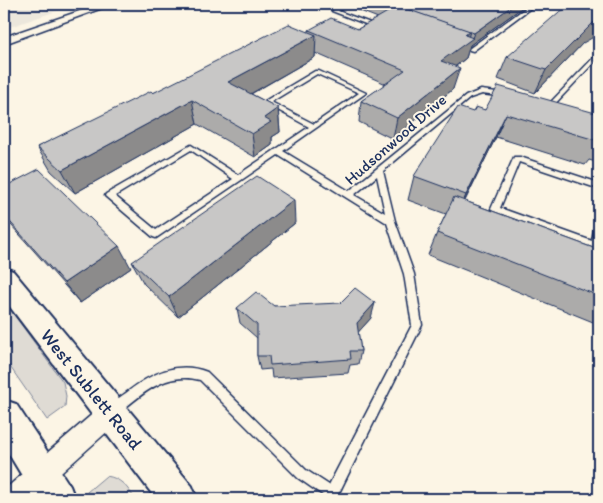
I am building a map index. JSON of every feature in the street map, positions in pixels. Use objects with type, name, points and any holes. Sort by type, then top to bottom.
[{"type":"main road","name":"West Sublett Road","points":[[4,279],[179,499]]},
{"type":"main road","points":[[4,416],[49,487]]},
{"type":"street","points":[[4,41],[108,4]]},
{"type":"street","points":[[13,499],[49,487],[111,413]]},
{"type":"lane","points":[[347,4],[334,11],[382,29]]},
{"type":"lane","points":[[454,44],[471,50],[534,4]]},
{"type":"lane","points":[[550,106],[598,57]]},
{"type":"lane","points":[[238,179],[191,147],[109,196],[156,235],[279,152],[363,93],[317,72],[266,102],[314,127]]},
{"type":"lane","name":"Hudsonwood Drive","points":[[391,221],[349,195],[468,97],[481,92],[518,98]]},
{"type":"lane","points":[[279,152],[349,195]]},
{"type":"lane","points":[[599,186],[517,159],[495,209],[594,246],[599,223]]},
{"type":"lane","points":[[111,413],[152,383],[174,371],[190,370],[204,376],[302,474],[330,497],[417,325],[409,274],[391,221],[380,170]]},
{"type":"shaded area","points":[[4,4],[77,4],[4,29]]},
{"type":"shaded area","points":[[4,301],[63,382],[66,396],[65,407],[47,420],[4,358]]},
{"type":"shaded area","points":[[106,476],[120,481],[135,499],[87,499],[87,492]]},
{"type":"building","points":[[376,4],[399,4],[390,9]]},
{"type":"building","points":[[414,4],[515,4],[474,33],[406,9]]},
{"type":"building","points":[[575,4],[599,4],[599,19],[546,70],[507,57],[559,12]]},
{"type":"building","points":[[398,6],[470,31],[465,35],[473,38],[441,61],[460,68],[397,118],[361,101],[405,70],[309,30],[331,18],[358,29]]},
{"type":"building","points":[[289,24],[316,35],[228,82],[278,108],[264,118],[271,122],[252,134],[192,100],[62,170],[37,147],[151,91],[153,93]]},
{"type":"building","points":[[498,86],[599,114],[599,141],[506,114],[466,195],[414,176],[458,107],[473,112],[476,107],[485,110]]},
{"type":"building","points":[[39,169],[119,246],[64,283],[4,215],[4,187]]},
{"type":"building","points":[[257,176],[294,200],[169,297],[132,262]]},
{"type":"building","points":[[454,197],[599,250],[599,296],[437,233]]},
{"type":"building","points":[[355,288],[375,303],[357,323],[361,351],[350,351],[351,359],[270,365],[269,356],[257,356],[257,325],[237,308],[256,292],[274,306],[340,303]]}]
